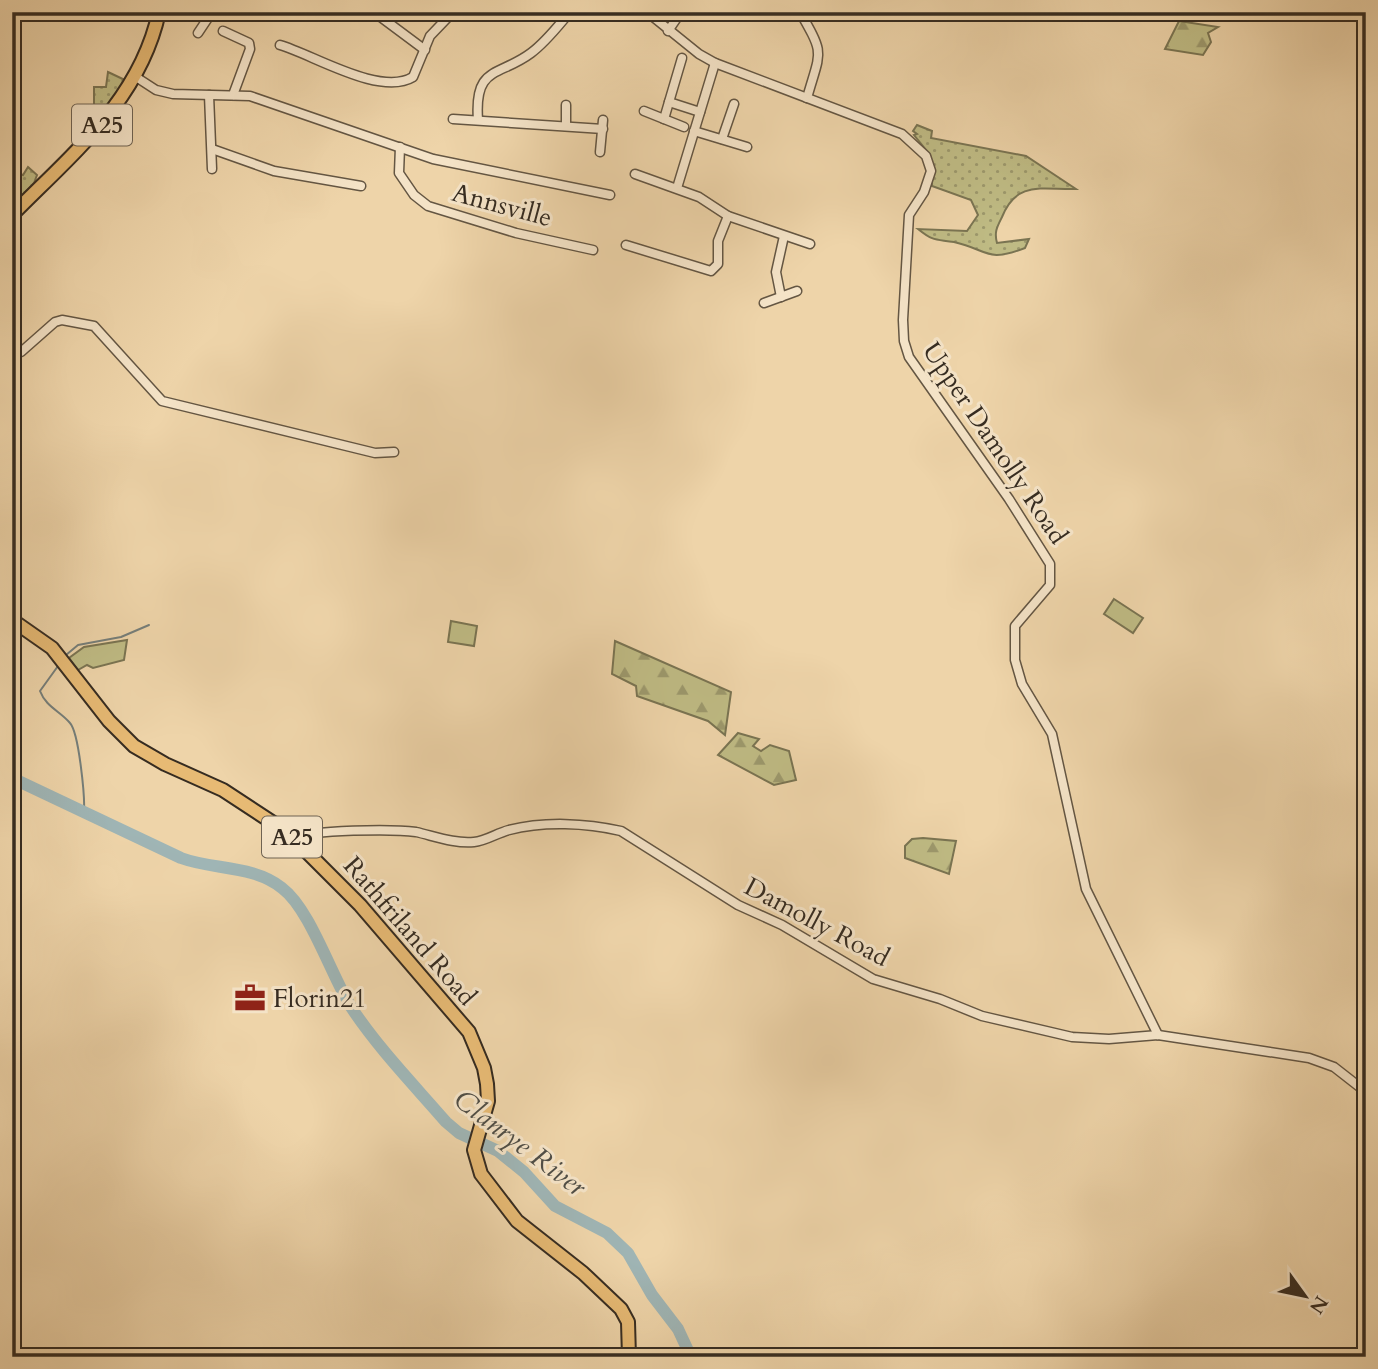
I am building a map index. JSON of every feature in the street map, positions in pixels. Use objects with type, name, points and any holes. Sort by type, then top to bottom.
[{"type":"main road","name":"A25","points":[[12,215],[101,126],[136,77],[154,34],[159,12]]},
{"type":"main road","name":"Rathfriland Road","points":[[12,620],[52,648],[110,721],[134,746],[146,755],[247,803],[295,839],[360,905],[469,1032],[484,1068],[487,1084],[488,1101],[474,1155],[488,1185],[517,1221],[583,1273],[621,1309],[628,1322],[631,1338],[629,1357]]},
{"type":"street","points":[[198,33],[212,12]]},
{"type":"street","points":[[374,12],[425,50]]},
{"type":"street","points":[[280,45],[297,50],[338,70],[399,82],[413,77],[430,36],[453,12]]},
{"type":"street","points":[[478,120],[479,92],[485,79],[496,69],[530,54],[570,12]]},
{"type":"street","name":"Upper Damolly Road","points":[[647,12],[668,31],[715,63],[902,134],[926,156],[931,171],[924,192],[908,215],[904,341],[916,370],[984,462],[1050,564],[1050,585],[1015,626],[1015,660],[1022,684],[1052,734],[1086,889],[1158,1035]]},
{"type":"street","points":[[668,31],[681,12]]},
{"type":"street","points":[[800,12],[818,42],[820,55],[807,98]]},
{"type":"street","points":[[223,30],[249,43],[250,48],[233,95]]},
{"type":"street","points":[[664,119],[682,58]]},
{"type":"street","points":[[677,188],[715,63]]},
{"type":"street","name":"Annsville","points":[[136,77],[164,92],[233,95],[262,100],[460,165],[610,195]]},
{"type":"street","points":[[209,95],[212,169]]},
{"type":"street","points":[[669,102],[700,113]]},
{"type":"street","points":[[722,139],[734,104]]},
{"type":"street","points":[[566,105],[566,126]]},
{"type":"street","points":[[644,111],[684,127]]},
{"type":"street","points":[[453,119],[566,126],[603,124],[600,152]]},
{"type":"street","points":[[694,131],[747,147]]},
{"type":"street","name":"Annsville","points":[[400,147],[399,173],[414,195],[428,206],[516,233],[590,250],[589,238]]},
{"type":"street","points":[[212,149],[274,171],[361,186]]},
{"type":"street","points":[[635,174],[699,197],[728,216],[810,244]]},
{"type":"street","points":[[626,245],[711,271],[718,264],[718,241],[728,216]]},
{"type":"street","points":[[781,297],[776,272],[784,236]]},
{"type":"street","points":[[764,303],[797,291]]},
{"type":"street","points":[[12,351],[21,352],[55,322],[62,320],[93,326],[162,401],[374,453],[394,452]]},
{"type":"street","name":"Damolly Road","points":[[295,839],[319,831],[401,831],[473,843],[509,830],[538,826],[610,829],[635,839],[738,905],[782,925],[873,979],[940,999],[982,1016],[1073,1037],[1109,1039],[1158,1035],[1309,1058],[1334,1067],[1366,1092]]},
{"type":"green space","points":[[1179,21],[1218,27],[1208,33],[1211,42],[1203,55],[1165,49]]},
{"type":"green space","points":[[108,72],[127,81],[108,111],[94,111],[94,87],[106,87]]},
{"type":"green space","points":[[917,125],[932,131],[931,138],[1026,156],[1076,189],[1023,192],[1008,205],[996,233],[997,243],[1029,239],[1025,248],[995,255],[932,238],[918,229],[967,231],[978,215],[971,200],[932,186],[930,155],[914,135],[917,134],[913,131]]},
{"type":"green space","points":[[28,167],[37,175],[34,183],[12,206],[12,172],[23,175]]},
{"type":"green space","points":[[1114,599],[1143,618],[1133,633],[1104,614]]},
{"type":"green space","points":[[451,621],[477,626],[474,646],[448,642]]},
{"type":"green space","points":[[127,640],[124,660],[93,668],[87,665],[78,670],[69,658],[84,647]]},
{"type":"green space","points":[[615,641],[731,692],[725,735],[708,721],[637,696],[636,686],[612,674]]},
{"type":"green space","points":[[738,733],[759,739],[753,746],[761,751],[770,745],[789,751],[796,780],[774,785],[718,755]]},
{"type":"green space","points":[[912,839],[956,841],[949,874],[905,858],[905,846]]},
{"type":"waterway","points":[[66,655],[78,645],[121,637],[149,625]]},
{"type":"waterway","points":[[58,666],[40,691],[49,705],[66,719],[73,729],[81,766],[84,812]]},
{"type":"waterway","name":"Clanrye River","points":[[12,778],[181,858],[258,875],[282,888],[311,926],[351,1007],[397,1066],[459,1133],[498,1151],[524,1172],[555,1206],[607,1233],[628,1253],[652,1295],[678,1329],[691,1357]]},
{"type":"place","name":"Florin21","points":[[250,998]]}]
